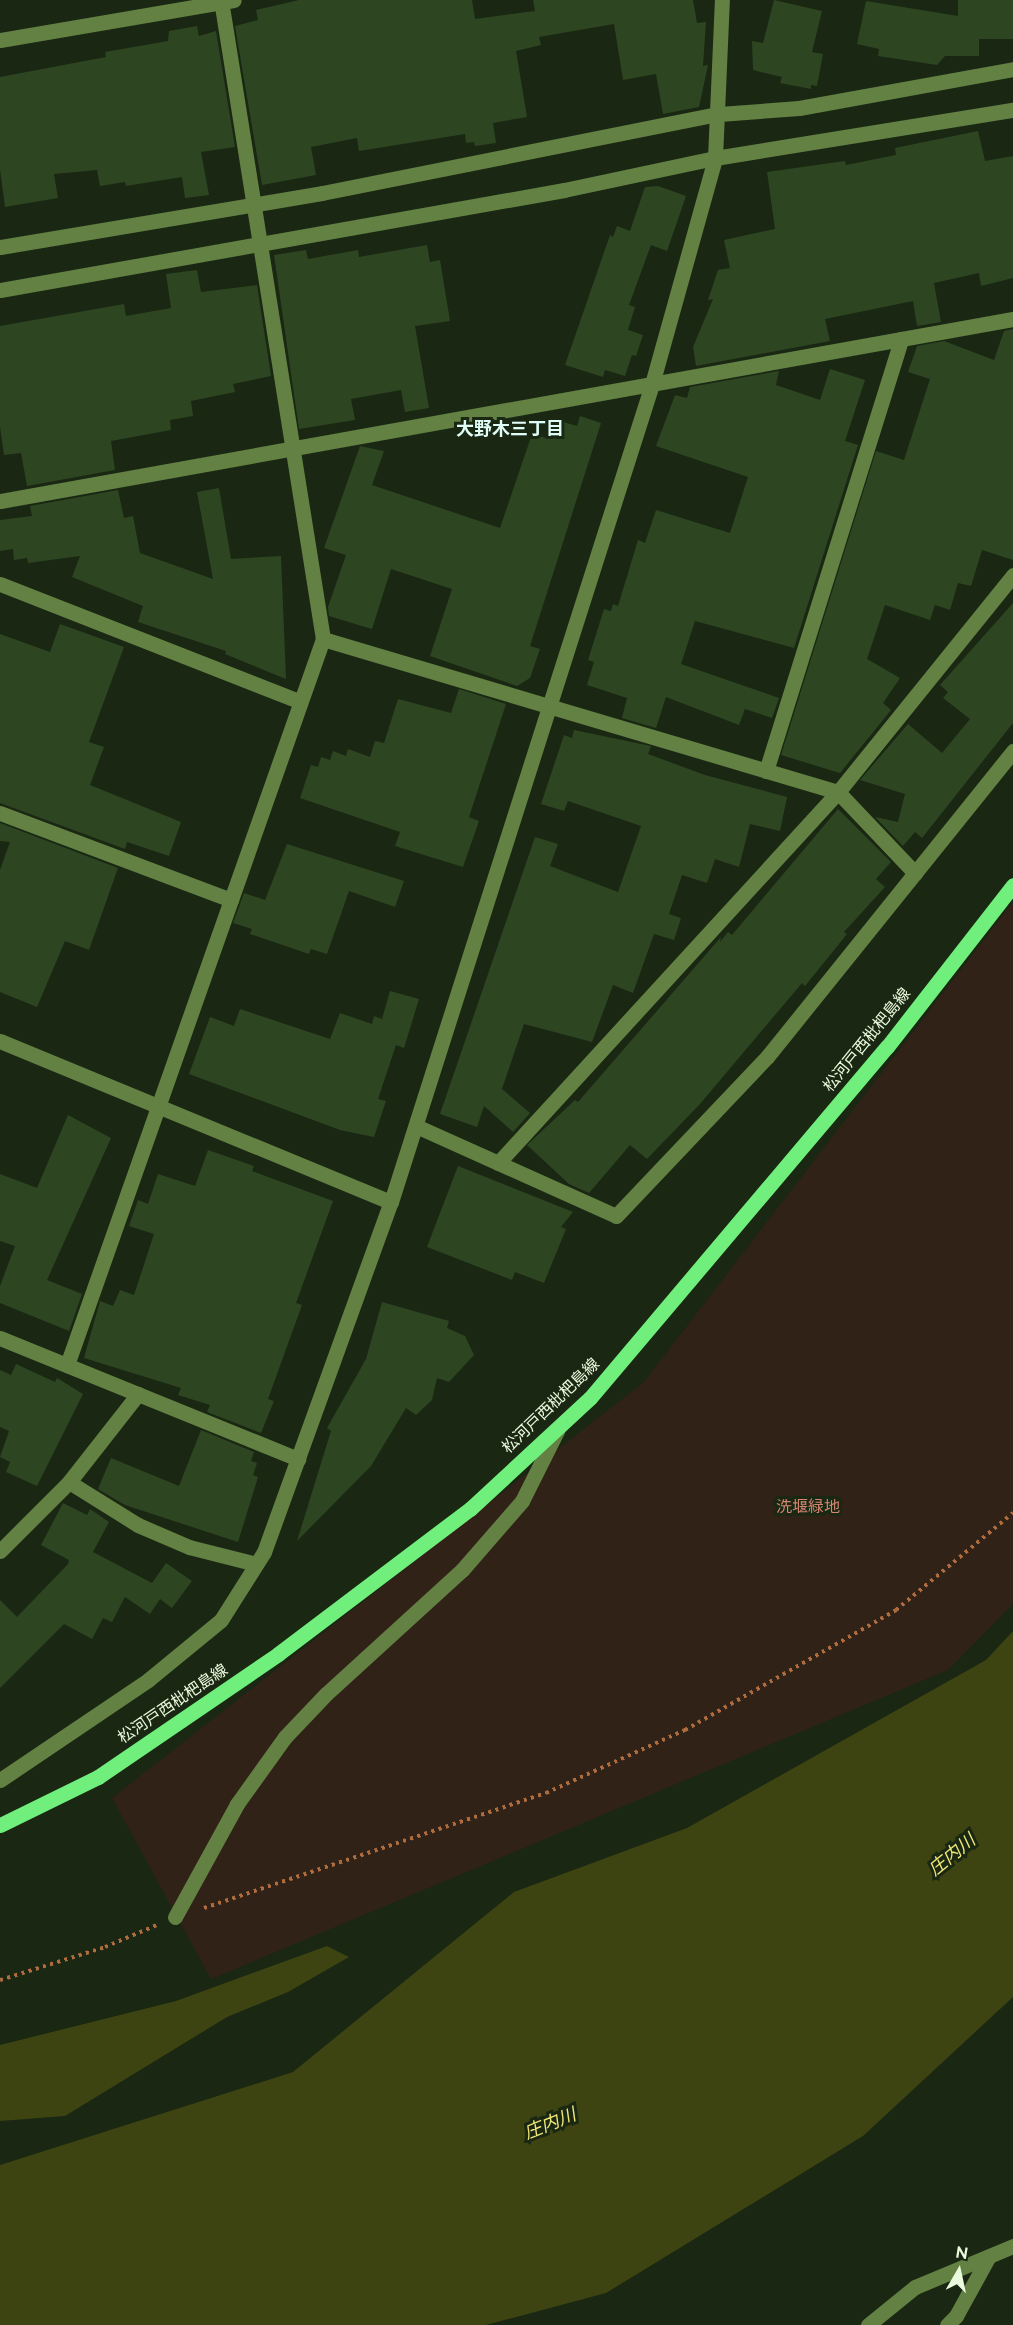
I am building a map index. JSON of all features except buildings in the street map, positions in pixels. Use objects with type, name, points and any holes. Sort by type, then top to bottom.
[{"type":"main road","name":"松河戸西枇杷島線","points":[[0,1825],[98,1777],[279,1654],[470,1509],[561,1425],[590,1398],[887,1047],[1013,885]]},
{"type":"street","points":[[0,1780],[148,1680],[221,1620],[264,1552],[391,1202],[652,384],[715,159],[719,114],[722,0]]},
{"type":"street","points":[[0,40],[225,1],[253,206],[323,639],[298,700],[160,1107],[67,1365]]},
{"type":"street","points":[[0,247],[253,206],[719,114],[800,108],[1013,69]]},
{"type":"street","points":[[0,290],[541,194],[715,159],[1013,110]]},
{"type":"street","points":[[0,501],[1013,319]]},
{"type":"street","points":[[766,771],[901,339]]},
{"type":"street","points":[[498,1163],[838,792],[1013,575]]},
{"type":"street","points":[[0,584],[298,700]]},
{"type":"street","points":[[323,639],[838,792],[915,873]]},
{"type":"street","points":[[416,1126],[616,1216],[767,1057],[1013,751]]},
{"type":"street","points":[[0,813],[231,900]]},
{"type":"street","points":[[0,1041],[391,1202]]},
{"type":"street","points":[[0,1338],[298,1459]]},
{"type":"street","points":[[0,1551],[69,1482],[138,1394]]},
{"type":"street","points":[[175,1917],[237,1804],[285,1737],[327,1694],[462,1570],[522,1501],[561,1425]]},
{"type":"street","points":[[69,1482],[158,1534],[189,1547],[256,1564]]},
{"type":"street","points":[[868,2325],[915,2287],[1013,2246]]},
{"type":"street","points":[[947,2325],[989,2256]]},
{"type":"path","points":[[0,1980],[105,1947],[175,1917],[546,1793],[685,1730],[896,1610],[1013,1513]]},
{"type":"green space","name":"洗堰緑地","points":[[1013,902],[1013,1604],[948,1670],[211,1979],[112,1798],[644,1382]]},
{"type":"water","name":"庄内川","points":[[1013,1631],[1013,1997],[863,2136],[606,2293],[486,2325],[0,2325],[0,2165],[293,2072],[514,1892],[687,1828],[986,1660]]},
{"type":"water","points":[[327,1946],[349,1957],[288,1992],[227,2017],[65,2116],[0,2121],[0,2045],[176,2001]]},
{"type":"district","name":"大野木三丁目","points":[[510,429]]}]
